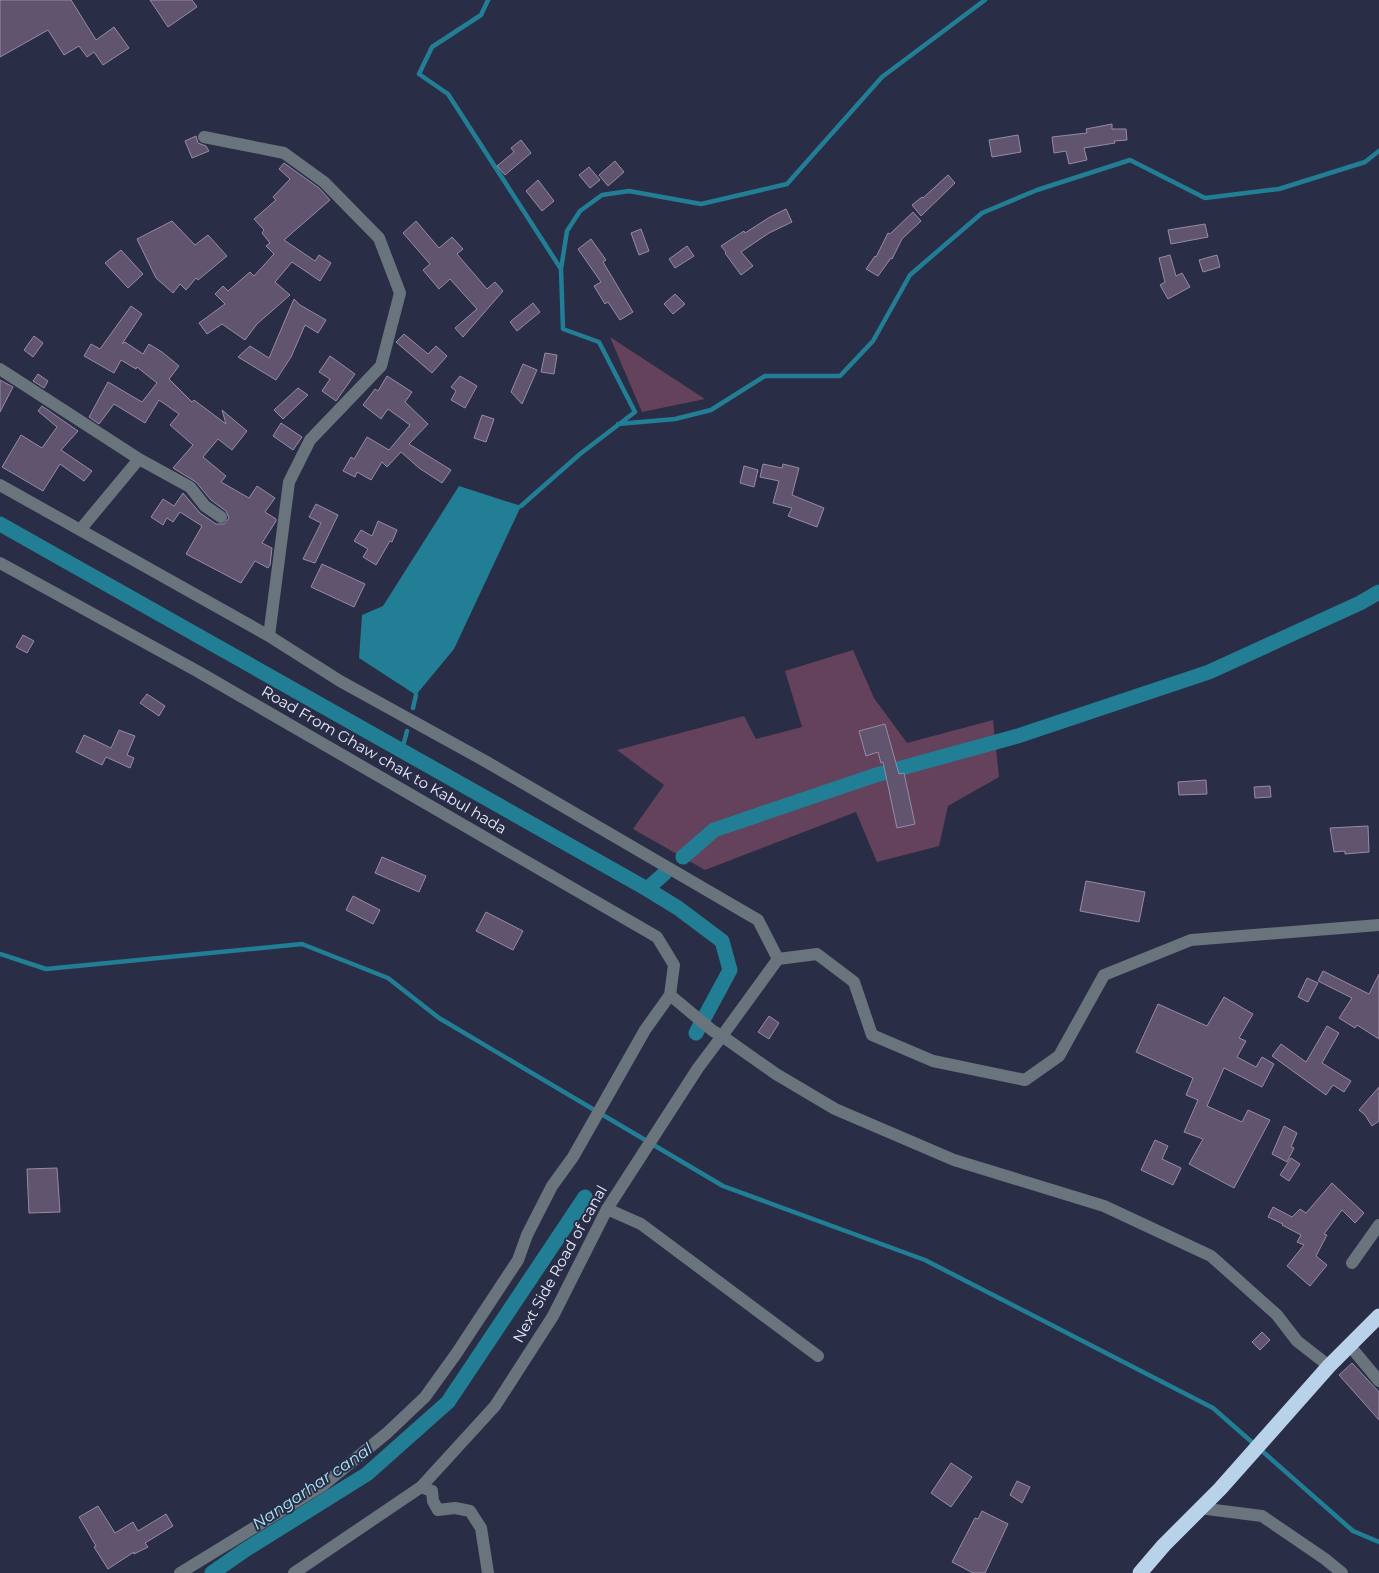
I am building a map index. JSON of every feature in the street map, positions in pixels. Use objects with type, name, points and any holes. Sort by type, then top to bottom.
[{"type":"highway","points":[[1140,1573],[1199,1508],[1220,1489],[1329,1366],[1379,1316]]},
{"type":"street","points":[[204,137],[284,154],[324,182],[378,238],[400,294],[381,366],[310,440],[289,482],[269,636]]},
{"type":"street","points":[[0,369],[139,459],[190,488],[205,506],[221,517]]},
{"type":"street","points":[[80,530],[139,459]]},
{"type":"street","points":[[0,485],[269,636],[340,681],[486,761],[758,920],[778,959],[817,954],[854,982],[872,1034],[933,1061],[1025,1080],[1059,1056],[1104,975],[1191,940],[1379,925]]},
{"type":"street","name":"Road From Ghaw chak to Kabul hada","points":[[0,562],[197,671],[657,937],[674,965],[670,995],[645,1030],[573,1157],[552,1186],[527,1236],[518,1260],[425,1398],[322,1486],[180,1573]]},
{"type":"street","name":"Next Side Road of canal","points":[[294,1573],[421,1487],[495,1406],[553,1316],[607,1209],[718,1034],[778,959]]},
{"type":"street","points":[[670,995],[718,1034],[776,1074],[835,1109],[954,1160],[1104,1206],[1211,1256],[1277,1314],[1297,1340],[1329,1366]]},
{"type":"street","points":[[607,1209],[641,1224],[818,1356]]},
{"type":"street","points":[[1352,1263],[1379,1225]]},
{"type":"street","points":[[1350,1346],[1379,1381]]},
{"type":"street","points":[[421,1487],[432,1491],[433,1501],[438,1510],[455,1508],[470,1511],[481,1528],[488,1573]]},
{"type":"street","points":[[1199,1508],[1262,1516],[1325,1559],[1342,1573]]},
{"type":"shaded area","points":[[610,337],[705,399],[642,412]]},
{"type":"shaded area","points":[[853,650],[874,698],[907,743],[993,720],[999,777],[948,806],[939,846],[877,862],[856,812],[705,870],[633,829],[664,785],[617,750],[744,716],[756,739],[802,727],[785,671]]},
{"type":"water","points":[[459,486],[521,506],[454,649],[416,695],[359,658],[362,615],[383,606]]},
{"type":"building","points":[[0,0],[71,0],[96,40],[114,27],[129,48],[103,65],[94,52],[87,57],[79,46],[64,55],[48,30],[0,57]]},
{"type":"building","points":[[150,0],[192,0],[197,7],[168,27]]},
{"type":"building","points":[[1112,124],[1112,129],[1126,129],[1127,140],[1084,148],[1087,160],[1069,164],[1066,151],[1054,153],[1052,137],[1087,133],[1086,129]]},
{"type":"building","points":[[1018,135],[1021,152],[992,157],[989,140]]},
{"type":"building","points":[[196,136],[198,143],[206,146],[209,151],[192,158],[185,141]]},
{"type":"building","points":[[521,140],[531,153],[505,175],[497,166],[514,152],[511,148]]},
{"type":"building","points":[[615,161],[624,172],[608,186],[599,175]]},
{"type":"building","points":[[284,163],[319,188],[330,200],[284,240],[315,261],[319,255],[331,263],[320,281],[292,262],[275,282],[290,295],[257,324],[245,340],[222,324],[207,334],[199,323],[225,304],[215,294],[223,286],[228,291],[250,272],[254,276],[274,254],[266,246],[270,243],[262,233],[264,230],[254,219],[276,200],[273,197],[290,179],[279,169]]},
{"type":"building","points":[[589,167],[600,180],[590,188],[579,175]]},
{"type":"building","points":[[948,175],[955,183],[921,216],[912,205],[923,198]]},
{"type":"building","points":[[538,180],[554,201],[542,211],[526,191]]},
{"type":"building","points":[[786,209],[792,222],[769,233],[741,252],[753,266],[741,275],[721,246],[744,231],[745,233]]},
{"type":"building","points":[[913,212],[921,221],[902,239],[892,259],[878,276],[866,269],[876,257],[888,233],[890,234]]},
{"type":"building","points":[[172,221],[195,245],[208,235],[227,256],[198,280],[196,278],[186,290],[180,284],[173,293],[156,278],[137,239]]},
{"type":"building","points":[[416,221],[439,248],[452,237],[463,249],[457,254],[487,289],[495,282],[503,291],[463,337],[455,328],[477,309],[450,279],[439,289],[423,270],[430,264],[403,233]]},
{"type":"building","points":[[1205,224],[1208,237],[1171,244],[1168,230]]},
{"type":"building","points":[[641,229],[649,251],[639,255],[631,233]]},
{"type":"building","points":[[591,239],[606,260],[603,262],[633,312],[620,320],[608,302],[605,304],[594,286],[601,282],[578,249]]},
{"type":"building","points":[[687,246],[694,256],[675,268],[669,259]]},
{"type":"building","points":[[121,250],[143,274],[128,288],[105,263]]},
{"type":"building","points":[[1170,255],[1176,276],[1182,273],[1190,287],[1168,299],[1160,285],[1165,282],[1159,258]]},
{"type":"building","points":[[1217,255],[1220,267],[1203,272],[1199,260]]},
{"type":"building","points":[[675,294],[685,304],[673,314],[664,304]]},
{"type":"building","points":[[294,299],[300,305],[326,320],[318,333],[305,325],[291,357],[276,380],[238,357],[250,346],[269,358]]},
{"type":"building","points":[[533,303],[540,312],[517,331],[510,322]]},
{"type":"building","points":[[131,306],[142,314],[122,344],[125,342],[143,354],[149,344],[162,352],[179,366],[169,379],[192,402],[194,400],[226,424],[222,410],[247,431],[232,450],[218,439],[203,457],[226,476],[221,482],[249,498],[257,486],[275,498],[265,512],[276,519],[276,521],[262,543],[272,548],[270,565],[268,568],[255,561],[241,583],[186,554],[202,526],[180,512],[173,522],[167,518],[163,525],[151,517],[163,499],[174,506],[183,493],[200,513],[216,524],[224,524],[229,518],[226,511],[211,500],[196,482],[173,468],[193,445],[170,425],[179,414],[159,400],[145,423],[114,404],[99,424],[89,417],[108,382],[142,402],[157,383],[137,367],[136,369],[121,360],[114,373],[84,356],[91,344],[100,349]]},
{"type":"building","points":[[404,334],[428,354],[436,346],[447,356],[432,373],[396,342]]},
{"type":"building","points":[[34,336],[43,343],[33,357],[24,350]]},
{"type":"building","points":[[545,353],[557,355],[554,374],[541,372]]},
{"type":"building","points":[[330,356],[355,374],[336,401],[322,391],[330,379],[319,372]]},
{"type":"building","points":[[523,364],[537,370],[522,404],[511,392]]},
{"type":"building","points":[[38,374],[48,381],[44,388],[33,381]]},
{"type":"building","points":[[387,376],[412,392],[405,402],[428,424],[409,444],[451,470],[442,483],[419,468],[401,452],[387,467],[382,462],[371,480],[357,472],[355,477],[343,471],[351,457],[354,459],[367,437],[389,450],[410,425],[388,409],[381,419],[363,405],[375,389],[378,391]]},
{"type":"building","points":[[460,376],[477,386],[465,408],[451,400],[456,391],[451,387]]},
{"type":"building","points":[[0,380],[13,387],[0,412]]},
{"type":"building","points":[[298,388],[308,395],[283,419],[274,410]]},
{"type":"building","points":[[42,406],[78,431],[61,450],[92,471],[84,481],[60,464],[43,491],[2,467],[21,435],[42,448],[57,427],[38,411]]},
{"type":"building","points":[[482,415],[494,419],[486,442],[474,438]]},
{"type":"building","points":[[281,423],[302,437],[293,450],[273,436]]},
{"type":"building","points":[[763,464],[782,468],[783,464],[799,468],[792,495],[824,508],[817,527],[788,516],[792,508],[773,503],[779,481],[760,477]]},
{"type":"building","points":[[744,466],[758,470],[754,487],[740,483]]},
{"type":"building","points":[[316,504],[338,515],[315,563],[303,559],[321,523],[309,517]]},
{"type":"building","points":[[378,521],[397,530],[392,542],[390,541],[376,565],[363,557],[368,549],[354,541],[361,530],[372,536]]},
{"type":"building","points":[[322,564],[365,584],[354,607],[311,587]]},
{"type":"building","points":[[23,635],[34,641],[27,653],[16,647]]},
{"type":"building","points":[[147,694],[165,706],[159,716],[140,703]]},
{"type":"building","points":[[885,724],[899,774],[904,773],[915,824],[897,828],[883,762],[881,763],[878,752],[866,756],[859,731]]},
{"type":"building","points":[[119,730],[135,736],[127,755],[134,758],[130,768],[106,757],[102,765],[76,752],[84,735],[111,748]]},
{"type":"building","points":[[1206,780],[1207,794],[1179,795],[1178,782]]},
{"type":"building","points":[[1270,786],[1271,797],[1255,798],[1254,787]]},
{"type":"building","points":[[1368,826],[1369,852],[1345,854],[1345,851],[1334,852],[1330,828]]},
{"type":"building","points":[[382,857],[426,876],[419,892],[375,873]]},
{"type":"building","points":[[1086,881],[1145,892],[1139,922],[1080,911]]},
{"type":"building","points":[[353,896],[380,910],[373,924],[346,910]]},
{"type":"building","points":[[486,912],[523,931],[513,950],[476,931]]},
{"type":"building","points":[[1323,971],[1369,994],[1379,974],[1379,1039],[1357,1025],[1355,1028],[1339,1018],[1352,998],[1318,981]]},
{"type":"building","points":[[1307,978],[1318,983],[1308,1002],[1298,997]]},
{"type":"building","points":[[1224,997],[1253,1014],[1239,1038],[1246,1041],[1237,1057],[1256,1067],[1262,1057],[1274,1064],[1262,1087],[1224,1068],[1207,1106],[1242,1122],[1248,1110],[1270,1120],[1234,1188],[1189,1164],[1203,1139],[1184,1132],[1198,1100],[1186,1095],[1193,1078],[1136,1052],[1158,1004],[1207,1026]]},
{"type":"building","points":[[769,1016],[779,1023],[769,1039],[758,1032]]},
{"type":"building","points":[[1327,1026],[1339,1033],[1322,1063],[1351,1081],[1344,1092],[1333,1085],[1326,1095],[1272,1056],[1281,1044],[1306,1062]]},
{"type":"building","points":[[1379,1087],[1379,1121],[1372,1126],[1365,1115],[1359,1110]]},
{"type":"building","points":[[1284,1126],[1297,1133],[1291,1147],[1294,1148],[1287,1162],[1272,1154]]},
{"type":"building","points":[[1155,1140],[1168,1146],[1162,1159],[1181,1168],[1173,1185],[1141,1170]]},
{"type":"building","points":[[1291,1158],[1300,1164],[1289,1181],[1280,1175]]},
{"type":"building","points":[[57,1168],[60,1212],[29,1213],[27,1169]]},
{"type":"building","points":[[1332,1183],[1364,1213],[1355,1223],[1342,1210],[1324,1234],[1327,1235],[1316,1256],[1327,1265],[1310,1286],[1287,1266],[1304,1245],[1297,1242],[1301,1235],[1268,1217],[1273,1207],[1292,1217],[1300,1209],[1306,1213]]},
{"type":"building","points":[[1262,1332],[1270,1340],[1260,1350],[1252,1342]]},
{"type":"building","points":[[1352,1363],[1379,1392],[1379,1420],[1339,1375]]},
{"type":"building","points":[[951,1463],[972,1477],[951,1507],[931,1493]]},
{"type":"building","points":[[1017,1481],[1030,1487],[1022,1503],[1010,1495]]},
{"type":"building","points":[[98,1506],[115,1533],[133,1522],[138,1531],[166,1514],[173,1526],[145,1543],[148,1547],[134,1554],[134,1552],[108,1569],[94,1547],[96,1546],[79,1517]]},
{"type":"building","points":[[982,1511],[1008,1524],[985,1573],[973,1573],[952,1562],[975,1518],[978,1519]]},
{"type":"waterway","points":[[488,0],[481,15],[432,47],[419,74],[448,94],[561,269],[563,329],[599,342],[635,412],[580,454],[521,506]]},
{"type":"waterway","points":[[561,269],[567,231],[580,211],[602,195],[629,191],[701,204],[787,184],[882,77],[985,0]]},
{"type":"waterway","points":[[618,424],[675,419],[711,410],[765,376],[840,376],[873,341],[910,275],[982,213],[1037,190],[1130,160],[1205,198],[1279,189],[1365,162],[1379,151]]},
{"type":"waterway","points":[[0,524],[678,908],[722,941],[730,970],[696,1033]]},
{"type":"waterway","points":[[683,857],[714,830],[876,775],[1018,736],[1209,672],[1360,603],[1379,592]]},
{"type":"waterway","points":[[413,708],[416,695]]},
{"type":"waterway","points":[[402,750],[407,731]]},
{"type":"waterway","points":[[647,889],[665,873]]},
{"type":"waterway","points":[[0,954],[46,969],[302,944],[388,978],[439,1018],[723,1186],[925,1260],[1213,1408],[1353,1531],[1379,1542]]},
{"type":"waterway","name":"Nangarhar canal","points":[[212,1573],[245,1550],[367,1474],[448,1402],[585,1197]]}]
